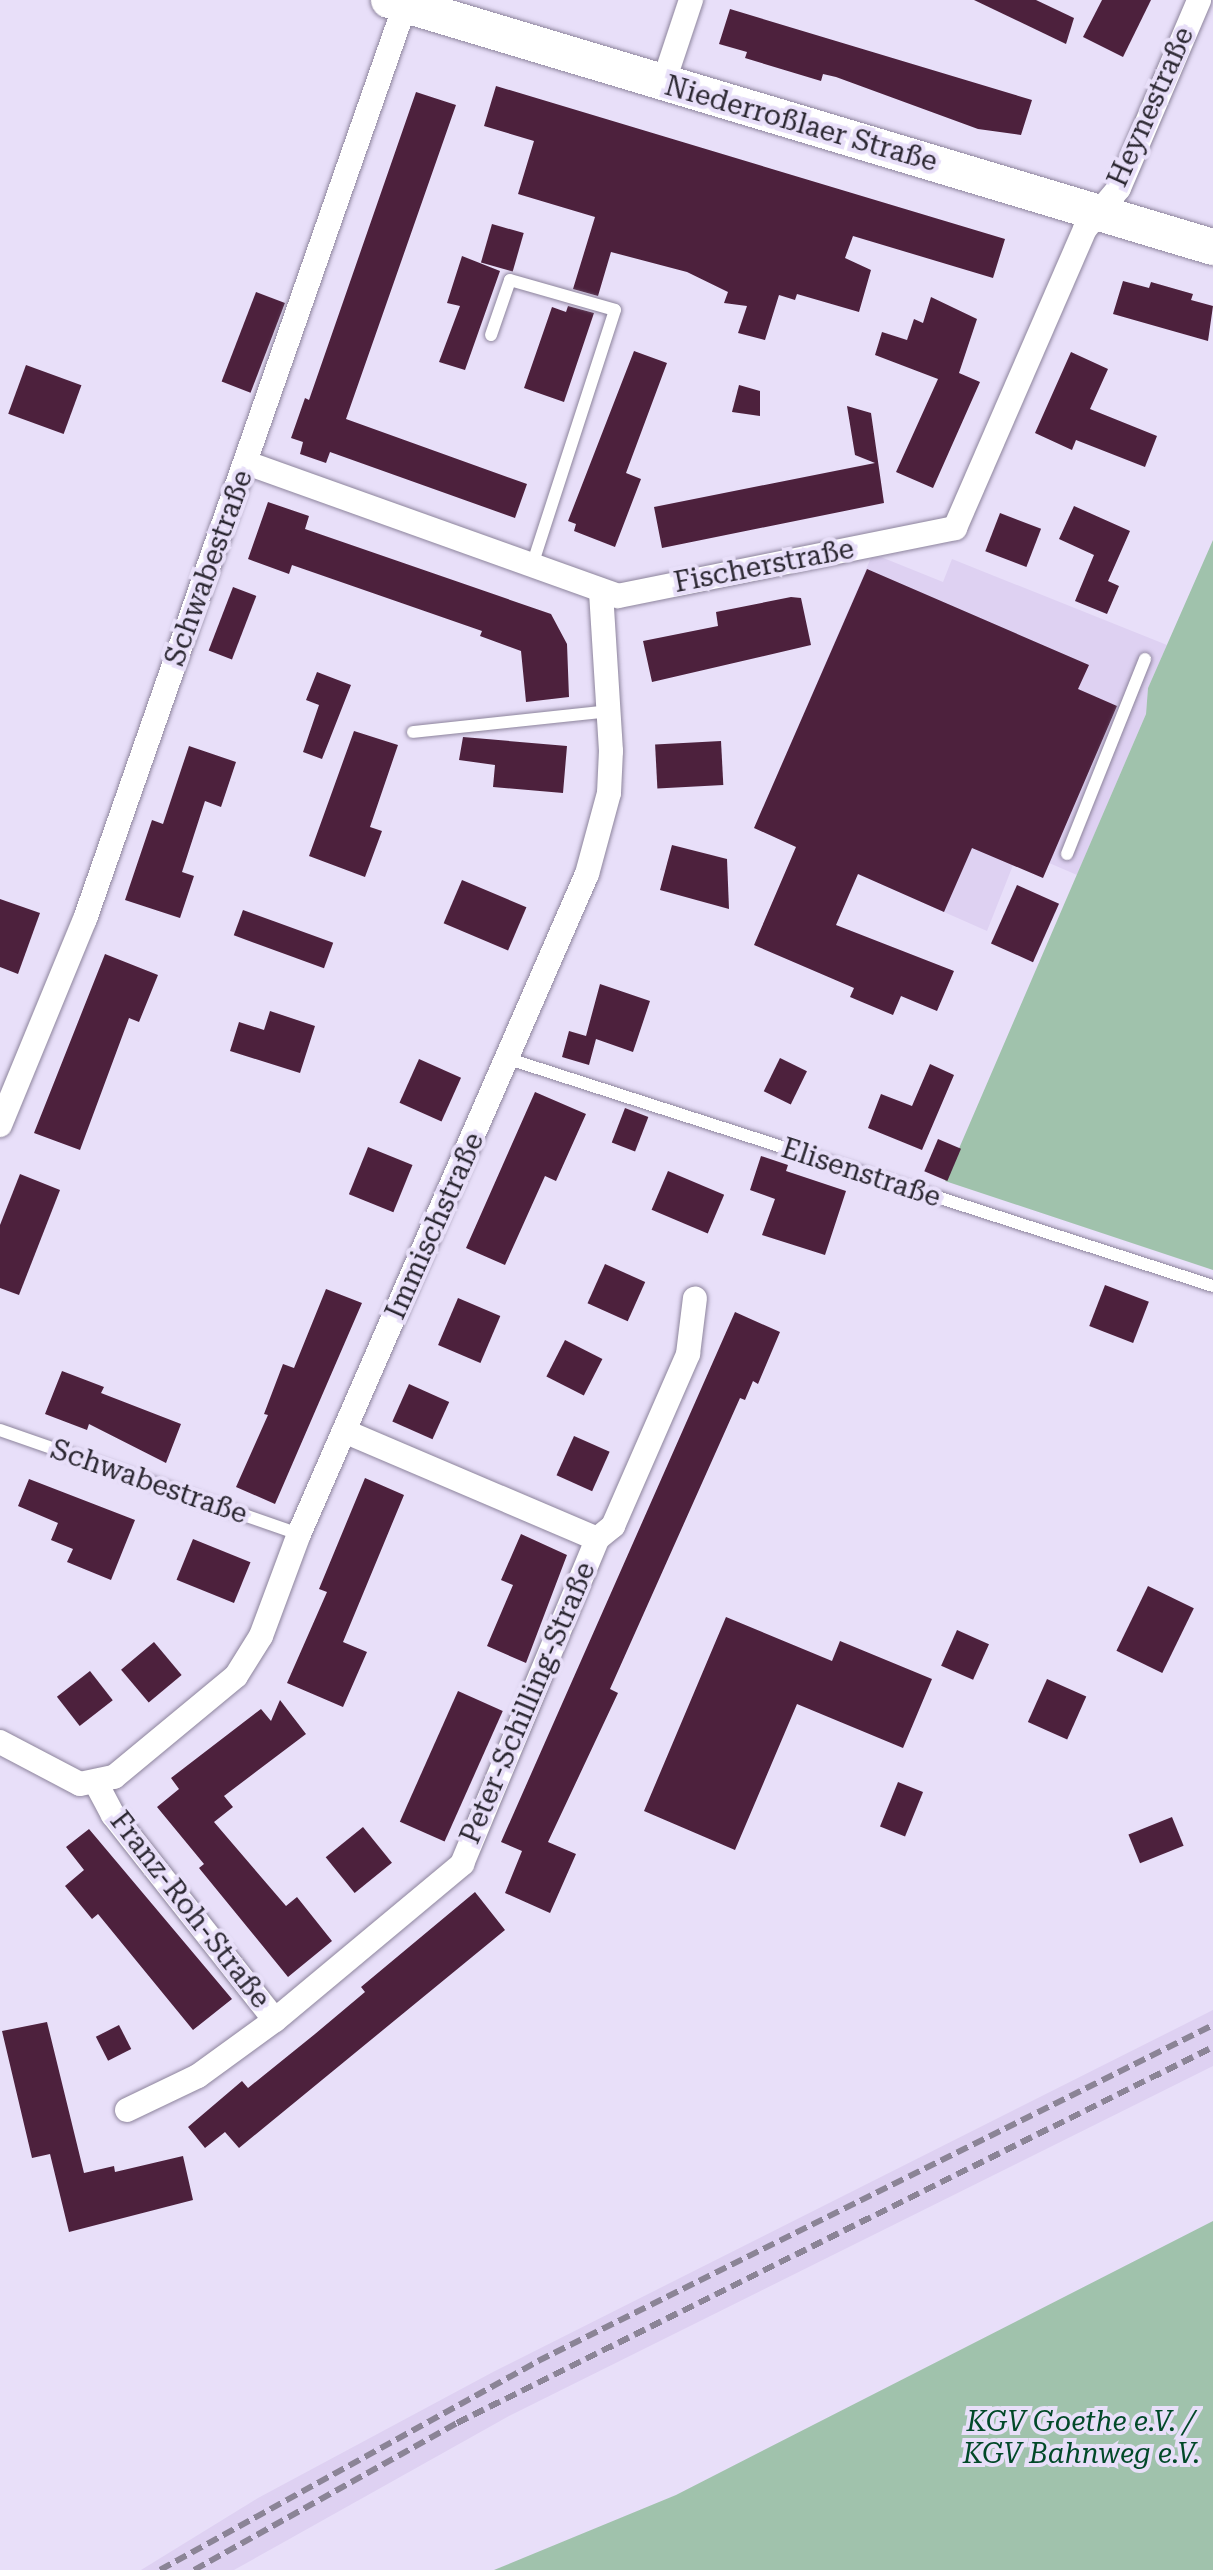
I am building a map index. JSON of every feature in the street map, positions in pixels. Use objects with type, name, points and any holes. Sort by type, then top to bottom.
[{"type":"main road","name":"Niederroßlaer Straße","points":[[397,2],[1213,247]]},
{"type":"street","points":[[663,84],[691,0]]},
{"type":"street","name":"Heynestraße","points":[[1100,211],[1119,188],[1199,0]]},
{"type":"street","name":"Schwabestraße","points":[[0,1125],[85,919],[247,463],[397,2]]},
{"type":"street","name":"Fischerstraße","points":[[247,463],[531,568],[618,596],[955,528],[1085,229],[1100,211]]},
{"type":"street","name":"Immischstraße","points":[[96,1783],[114,1777],[236,1676],[261,1636],[299,1534],[509,1059],[587,874],[609,793],[609,711],[601,591]]},
{"type":"street","name":"Peter-Schilling-Straße","points":[[275,2020],[462,1864],[597,1539],[613,1526],[688,1354],[695,1298]]},
{"type":"street","name":"Peter-Schilling-Straße","points":[[344,1431],[597,1539]]},
{"type":"street","name":"Franz-Roh-Straße","points":[[0,1742],[80,1784],[96,1783],[113,1815],[275,2020],[198,2076],[127,2110]]},
{"type":"lane","points":[[491,335],[510,280],[615,310],[531,568]]},
{"type":"lane","points":[[1067,854],[1145,659]]},
{"type":"lane","points":[[413,732],[609,711]]},
{"type":"lane","name":"Elisenstraße","points":[[509,1059],[1213,1286]]},
{"type":"lane","name":"Schwabestraße","points":[[0,1430],[299,1534]]},
{"type":"shaded area","points":[[881,557],[943,582],[952,559],[1167,645],[1148,688],[1146,714],[1077,875],[1019,850],[987,931],[754,828],[871,558]]},
{"type":"shaded area","points":[[1213,2010],[1213,2066],[509,2416],[234,2570],[141,2570],[258,2498],[493,2372]]},
{"type":"green space","points":[[1213,540],[1213,1270],[945,1181],[1146,714],[1148,688]]},
{"type":"green space","name":"KGV Goethe e.V. / KGV Bahnweg e.V.","points":[[1213,2221],[1213,2570],[494,2570],[676,2495]]},
{"type":"building","points":[[974,0],[1036,0],[1074,18],[1066,44]]},
{"type":"building","points":[[1102,0],[1151,0],[1123,57],[1083,37]]},
{"type":"building","points":[[730,9],[1032,100],[1021,135],[978,129],[836,77],[823,74],[821,81],[745,58],[747,52],[719,44]]},
{"type":"building","points":[[496,86],[1005,239],[993,278],[853,236],[845,258],[871,270],[859,312],[797,294],[795,300],[779,295],[765,340],[738,333],[747,306],[724,303],[728,292],[687,272],[611,252],[598,296],[573,289],[595,217],[518,194],[534,141],[484,126]]},
{"type":"building","points":[[416,92],[456,105],[346,419],[527,484],[515,518],[330,452],[326,463],[300,454],[303,442],[291,438],[305,398],[309,400]]},
{"type":"building","points":[[492,224],[524,233],[513,272],[481,262]]},
{"type":"building","points":[[462,256],[500,271],[465,370],[439,362],[460,306],[447,303]]},
{"type":"building","points":[[1123,281],[1149,288],[1151,282],[1193,294],[1191,300],[1213,306],[1208,341],[1113,314]]},
{"type":"building","points":[[256,292],[285,303],[251,393],[222,382]]},
{"type":"building","points":[[931,297],[977,319],[959,373],[980,382],[933,488],[896,472],[938,379],[875,355],[882,332],[907,340],[914,319],[923,323]]},
{"type":"building","points":[[568,306],[594,313],[564,402],[524,388],[552,307],[566,312]]},
{"type":"building","points":[[634,351],[667,363],[626,473],[641,479],[615,547],[574,531],[576,524],[568,521]]},
{"type":"building","points":[[1071,352],[1108,369],[1090,409],[1157,436],[1145,467],[1076,440],[1072,450],[1035,433]]},
{"type":"building","points":[[26,365],[81,385],[64,434],[8,414]]},
{"type":"building","points":[[739,385],[760,391],[760,416],[732,412]]},
{"type":"building","points":[[847,406],[871,413],[884,503],[662,548],[654,507],[875,463],[855,455]]},
{"type":"building","points":[[268,502],[309,516],[305,529],[551,614],[567,644],[569,697],[526,702],[521,651],[480,636],[482,631],[292,565],[289,574],[248,559]]},
{"type":"building","points":[[1074,506],[1130,531],[1108,581],[1119,586],[1107,614],[1075,601],[1094,555],[1059,539]]},
{"type":"building","points":[[1000,513],[1041,529],[1026,567],[985,551]]},
{"type":"building","points":[[867,569],[1089,665],[1078,689],[1117,706],[1043,878],[972,848],[944,912],[858,874],[836,925],[954,971],[937,1011],[901,996],[893,1015],[850,997],[854,988],[754,945],[796,847],[754,828]]},
{"type":"building","points":[[233,587],[256,596],[232,659],[209,650]]},
{"type":"building","points":[[791,597],[801,598],[811,645],[652,682],[643,641],[718,626],[716,612]]},
{"type":"building","points":[[317,672],[351,685],[322,759],[303,752],[319,705],[306,700]]},
{"type":"building","points":[[354,731],[398,745],[370,827],[382,831],[365,877],[309,856]]},
{"type":"building","points":[[463,737],[567,746],[563,793],[493,787],[495,765],[459,760]]},
{"type":"building","points":[[721,741],[723,785],[657,788],[655,744]]},
{"type":"building","points":[[189,746],[236,762],[221,807],[205,801],[182,872],[194,876],[180,918],[125,900],[152,820],[163,824]]},
{"type":"building","points":[[672,845],[727,859],[729,909],[660,890]]},
{"type":"building","points":[[462,880],[526,907],[508,951],[444,923]]},
{"type":"building","points":[[1017,885],[1059,904],[1033,962],[991,943]]},
{"type":"building","points":[[0,899],[40,913],[18,974],[0,967]]},
{"type":"building","points":[[243,910],[333,943],[324,968],[234,935]]},
{"type":"building","points":[[105,954],[158,975],[139,1022],[129,1018],[80,1150],[34,1133]]},
{"type":"building","points":[[600,984],[650,1001],[633,1052],[596,1039],[589,1065],[562,1057],[569,1031],[586,1036]]},
{"type":"building","points":[[270,1011],[315,1026],[300,1073],[230,1051],[239,1022],[264,1030]]},
{"type":"building","points":[[780,1058],[807,1071],[791,1104],[764,1091]]},
{"type":"building","points":[[419,1059],[461,1078],[441,1122],[399,1103]]},
{"type":"building","points":[[930,1064],[954,1075],[922,1150],[868,1128],[881,1094],[912,1106]]},
{"type":"building","points":[[535,1092],[586,1114],[556,1181],[545,1176],[505,1265],[466,1248]]},
{"type":"building","points":[[625,1108],[648,1117],[635,1152],[612,1143]]},
{"type":"building","points":[[938,1139],[961,1149],[947,1181],[924,1171]]},
{"type":"building","points":[[368,1147],[413,1165],[393,1212],[349,1194]]},
{"type":"building","points":[[761,1156],[788,1165],[786,1171],[846,1191],[825,1255],[762,1235],[775,1199],[750,1190]]},
{"type":"building","points":[[668,1171],[724,1195],[708,1233],[652,1210]]},
{"type":"building","points":[[20,1174],[60,1190],[19,1295],[0,1288],[0,1225]]},
{"type":"building","points":[[605,1264],[645,1282],[628,1321],[588,1303]]},
{"type":"building","points":[[1105,1285],[1149,1302],[1133,1343],[1089,1326]]},
{"type":"building","points":[[326,1289],[362,1303],[275,1504],[236,1487],[268,1415],[264,1414],[283,1364],[294,1368]]},
{"type":"building","points":[[458,1298],[500,1316],[480,1363],[438,1345]]},
{"type":"building","points":[[735,1312],[780,1332],[758,1384],[753,1381],[745,1400],[740,1398],[610,1689],[618,1693],[548,1842],[576,1854],[550,1913],[505,1893],[522,1851],[501,1842]]},
{"type":"building","points":[[565,1340],[602,1359],[584,1396],[546,1377]]},
{"type":"building","points":[[62,1371],[104,1387],[101,1393],[181,1424],[166,1463],[89,1424],[87,1430],[45,1414]]},
{"type":"building","points":[[409,1384],[449,1402],[433,1439],[392,1421]]},
{"type":"building","points":[[574,1436],[610,1452],[592,1491],[557,1475]]},
{"type":"building","points":[[365,1478],[404,1495],[343,1642],[367,1652],[343,1707],[287,1683],[327,1592],[319,1589]]},
{"type":"building","points":[[29,1479],[135,1520],[111,1580],[67,1562],[73,1549],[51,1540],[58,1523],[18,1506]]},
{"type":"building","points":[[521,1534],[567,1555],[526,1663],[487,1646],[513,1585],[501,1580]]},
{"type":"building","points":[[193,1539],[250,1562],[234,1603],[177,1580]]},
{"type":"building","points":[[1148,1586],[1194,1608],[1162,1673],[1116,1651]]},
{"type":"building","points":[[726,1617],[832,1661],[840,1641],[932,1679],[903,1748],[797,1704],[735,1850],[644,1811]]},
{"type":"building","points":[[957,1630],[989,1644],[973,1680],[941,1666]]},
{"type":"building","points":[[154,1642],[182,1675],[149,1703],[121,1670]]},
{"type":"building","points":[[90,1671],[113,1700],[80,1726],[57,1697]]},
{"type":"building","points":[[1047,1679],[1086,1696],[1067,1739],[1028,1722]]},
{"type":"building","points":[[458,1691],[503,1711],[445,1842],[400,1822]]},
{"type":"building","points":[[280,1700],[306,1734],[224,1796],[233,1807],[214,1822],[286,1906],[297,1897],[332,1941],[288,1977],[199,1868],[204,1864],[157,1807],[179,1789],[171,1778],[261,1709],[271,1721]]},
{"type":"building","points":[[898,1782],[923,1792],[905,1837],[880,1827]]},
{"type":"building","points":[[1172,1817],[1184,1846],[1140,1863],[1128,1835]]},
{"type":"building","points":[[363,1827],[392,1863],[355,1893],[326,1857]]},
{"type":"building","points":[[89,1829],[232,1999],[193,2030],[98,1914],[92,1919],[65,1886],[84,1870],[66,1847]]},
{"type":"building","points":[[475,1892],[505,1930],[239,2148],[225,2132],[205,2148],[188,2127],[242,2081],[248,2088],[315,2034],[365,1992],[361,1987]]},
{"type":"building","points":[[47,2022],[84,2173],[114,2166],[115,2172],[183,2156],[193,2200],[69,2232],[50,2154],[32,2158],[2,2031]]},
{"type":"building","points":[[119,2025],[131,2049],[108,2061],[96,2037]]},
{"type":"railway","points":[[160,2570],[538,2361],[1213,2025]]},
{"type":"railway","points":[[194,2570],[457,2423],[1213,2047]]}]
